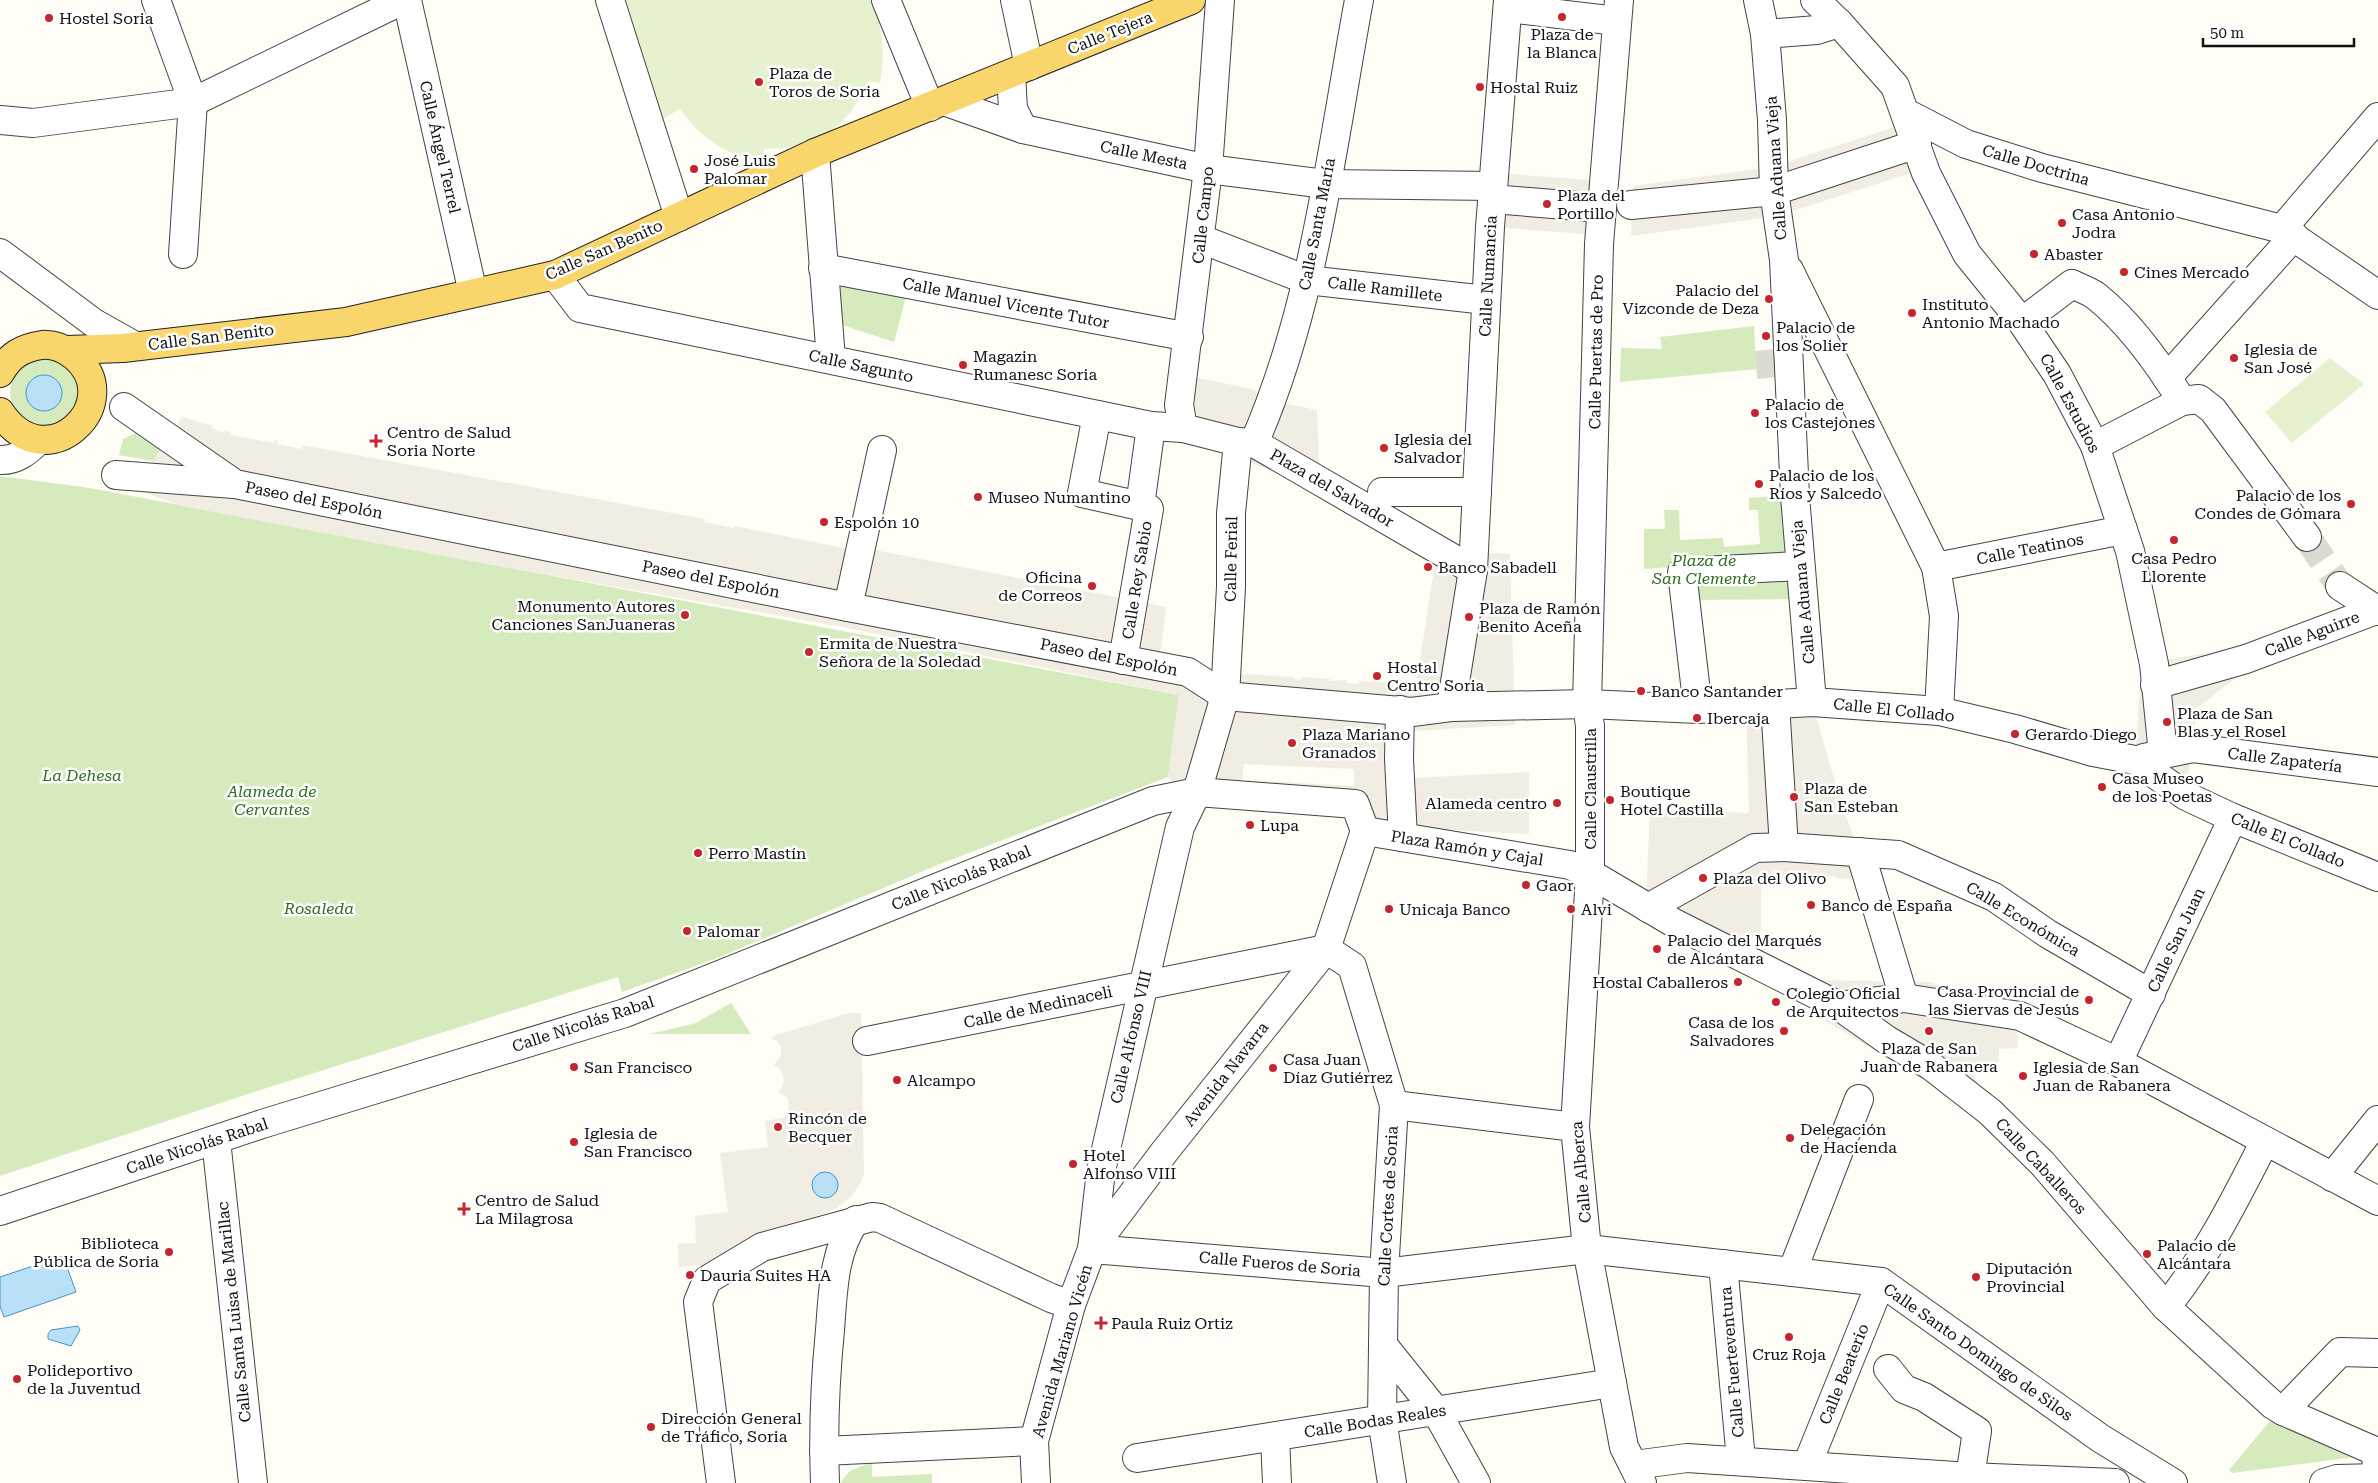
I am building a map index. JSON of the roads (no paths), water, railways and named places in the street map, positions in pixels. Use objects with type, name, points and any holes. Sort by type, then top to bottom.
[{"type":"main road","name":"Calle Tejera","points":[[1020,70],[1191,0]]},
{"type":"main road","name":"Calle San Benito","points":[[2,366],[14,354],[26,347],[49,344],[67,350],[129,347],[346,322],[555,275],[815,153],[1020,70]]},
{"type":"main road","points":[[91,383],[129,347]]},
{"type":"main road","points":[[3,424],[23,436],[40,440],[52,440],[73,431],[85,418],[92,401],[91,383],[83,363],[67,350]]},
{"type":"street","points":[[156,0],[193,102],[183,254]]},
{"type":"street","points":[[0,120],[33,124],[193,102],[405,0]]},
{"type":"street","name":"Calle Ángel Terrel","points":[[405,0],[473,293]]},
{"type":"street","points":[[610,0],[679,217]]},
{"type":"street","points":[[886,0],[937,104]]},
{"type":"street","points":[[1015,0],[1020,70],[1013,109],[1023,130]]},
{"type":"street","name":"Calle Campo","points":[[1183,428],[1179,405],[1201,239],[1220,0]]},
{"type":"street","name":"Calle Santa María","points":[[1246,443],[1272,401],[1307,280],[1359,0]]},
{"type":"street","name":"Calle Aduana Vieja","points":[[1758,0],[1765,34],[1772,120],[1774,191],[1784,260],[1782,362],[1812,702]]},
{"type":"street","points":[[1815,0],[1839,23],[1895,86],[1906,113]]},
{"type":"street","points":[[1508,10],[1618,11]]},
{"type":"street","name":"Calle Numancia","points":[[1473,561],[1486,300],[1508,10]]},
{"type":"street","name":"Calle Puertas de Pro","points":[[1587,704],[1602,208],[1618,11]]},
{"type":"street","points":[[1765,34],[1817,30],[1839,23]]},
{"type":"street","name":"Calle Mesta","points":[[937,104],[1023,130],[1208,169],[1325,184],[1493,193]]},
{"type":"street","name":"Calle Estudios","points":[[1906,113],[1926,173],[1966,254],[2022,322],[2057,374],[2095,446],[2130,551],[2154,675]]},
{"type":"street","name":"Calle Doctrina","points":[[1906,113],[1966,144],[2042,168],[2288,232],[2378,295]]},
{"type":"street","points":[[2167,378],[2376,124]]},
{"type":"street","points":[[1631,205],[1774,191],[1916,144]]},
{"type":"street","points":[[815,153],[831,360]]},
{"type":"street","points":[[1493,193],[1602,208]]},
{"type":"street","name":"Calle Doctrina","points":[[2288,232],[2304,222],[2378,274]]},
{"type":"street","name":"Calle Ramillete","points":[[1201,239],[1307,280],[1486,300]]},
{"type":"street","points":[[0,253],[129,347]]},
{"type":"street","points":[[1784,260],[1936,567],[1944,616],[1939,711]]},
{"type":"street","name":"Calle Manuel Vicente Tutor","points":[[823,268],[1188,337]]},
{"type":"street","name":"Calle Sagunto","points":[[555,275],[580,308],[1151,426],[1183,428]]},
{"type":"street","points":[[2022,322],[2072,284],[2095,295],[2126,326],[2167,378],[2182,401]]},
{"type":"street","points":[[2095,446],[2182,401],[2199,399],[2213,410],[2307,538]]},
{"type":"street","name":"Paseo del Espolón","points":[[124,407],[235,484]]},
{"type":"street","points":[[1097,415],[1082,493],[1140,506],[1151,426]]},
{"type":"street","name":"Plaza del Salvador","points":[[1183,428],[1246,443],[1473,561]]},
{"type":"street","points":[[0,460],[7,460],[26,453],[40,440]]},
{"type":"street","name":"Calle Ferial","points":[[1225,686],[1231,588],[1231,513],[1246,443]]},
{"type":"street","points":[[848,607],[882,450]]},
{"type":"street","name":"Paseo del Espolón","points":[[116,475],[235,484],[848,607],[1188,672],[1225,686]]},
{"type":"street","points":[[1382,492],[1477,492]]},
{"type":"street","name":"Calle Rey Sabio","points":[[1123,660],[1149,509],[1140,506]]},
{"type":"street","name":"Calle Teatinos","points":[[1936,567],[2123,530]]},
{"type":"street","points":[[1451,707],[1473,561]]},
{"type":"street","points":[[1698,709],[1682,572],[1800,566]]},
{"type":"street","points":[[2340,586],[2377,608]]},
{"type":"street","name":"Calle Aguirre","points":[[2154,675],[2246,659],[2377,608]]},
{"type":"street","points":[[2135,760],[2163,754],[2154,675]]},
{"type":"street","points":[[1197,792],[1225,686],[1406,711],[1400,759],[1403,837]]},
{"type":"street","name":"Calle El Collado","points":[[1406,711],[1451,707],[1587,704],[1698,709],[1812,702],[1939,711],[2093,752],[2135,760],[2186,796],[2232,818],[2378,877]]},
{"type":"street","name":"Calle Claustrilla","points":[[1580,869],[1590,726],[1587,704]]},
{"type":"street","points":[[1775,704],[1784,847]]},
{"type":"street","name":"Calle Zapatería","points":[[2163,754],[2193,748],[2378,772]]},
{"type":"street","points":[[1153,801],[1197,792],[1355,804],[1364,831],[1326,949]]},
{"type":"street","name":"Calle Alfonso VIII","points":[[1092,1249],[1100,1171],[1180,826],[1197,792]]},
{"type":"street","points":[[1153,801],[1180,826]]},
{"type":"street","name":"Calle Nicolás Rabal","points":[[0,1211],[272,1121],[625,1012],[1153,801]]},
{"type":"street","name":"Calle San Juan","points":[[2118,1062],[2232,818]]},
{"type":"street","name":"Plaza Ramón y Cajal","points":[[1364,831],[1580,869]]},
{"type":"street","points":[[1648,908],[1755,848],[1784,847],[1860,852],[1904,998]]},
{"type":"street","name":"Calle Económica","points":[[1860,852],[1898,855],[1994,897],[2048,934],[2151,994]]},
{"type":"street","name":"Calle Caballeros","points":[[1580,869],[1648,908],[1839,1006],[1887,1040],[1931,1066],[1990,1112],[2042,1163],[2166,1307],[2273,1405],[2376,1452],[2377,1478]]},
{"type":"street","name":"Calle Alberca","points":[[1580,869],[1575,1127],[1588,1249],[1612,1383],[1624,1447],[1638,1474]]},
{"type":"street","name":"Calle de Medinaceli","points":[[867,1041],[1326,949]]},
{"type":"street","name":"Calle Cortes de Soria","points":[[1326,949],[1352,966],[1394,1105],[1384,1273],[1382,1420],[1392,1483]]},
{"type":"street","name":"Avenida Navarra","points":[[1092,1249],[1165,1150],[1326,949]]},
{"type":"street","points":[[1839,1006],[1904,998],[2020,1016],[2118,1062],[2378,1201]]},
{"type":"street","points":[[1792,1272],[1859,1099]]},
{"type":"street","points":[[1394,1105],[1575,1127]]},
{"type":"street","points":[[2332,1177],[2378,1120]]},
{"type":"street","name":"Calle Santa Luisa de Marillac","points":[[216,1140],[252,1483]]},
{"type":"street","points":[[2166,1307],[2190,1278],[2222,1227],[2265,1142]]},
{"type":"street","points":[[721,1483],[698,1302],[707,1280],[762,1247],[866,1217],[880,1218],[1051,1298],[1071,1305]]},
{"type":"street","points":[[825,1483],[825,1381],[834,1284],[843,1244],[856,1220]]},
{"type":"street","name":"Calle Fueros de Soria","points":[[1092,1249],[1384,1273],[1588,1249]]},
{"type":"street","name":"Avenida Mariano Vicén","points":[[1036,1483],[1034,1441],[1071,1305],[1092,1249]]},
{"type":"street","name":"Calle Santo Domingo de Silos","points":[[1588,1249],[1881,1282],[2100,1438],[2173,1483]]},
{"type":"street","name":"Calle Fuerteventura","points":[[1724,1264],[1741,1460]]},
{"type":"street","name":"Calle Beaterio","points":[[1807,1465],[1881,1282]]},
{"type":"street","points":[[1383,1345],[1436,1411],[1476,1483]]},
{"type":"street","points":[[2283,1411],[2340,1352],[2378,1353]]},
{"type":"street","points":[[1888,1369],[1904,1389],[1924,1397],[1977,1430],[1970,1477]]},
{"type":"street","name":"Calle Bodas Reales","points":[[1137,1458],[1612,1383]]},
{"type":"street","points":[[1274,1437],[1277,1483]]},
{"type":"street","points":[[2082,1481],[2100,1438]]},
{"type":"street","points":[[824,1451],[1034,1441]]},
{"type":"street","points":[[1638,1474],[1687,1458],[1741,1460],[1970,1477],[2115,1483]]},
{"type":"street","points":[[2324,1483],[2337,1479],[2377,1478]]},
{"type":"water","points":[[44,375],[57,380],[62,393],[57,406],[44,411],[31,406],[26,393],[31,380]]},
{"type":"water","points":[[825,1172],[834,1176],[838,1185],[834,1194],[825,1198],[816,1194],[812,1185],[816,1176]]},
{"type":"water","points":[[63,1256],[76,1292],[4,1317],[0,1306],[0,1277]]},
{"type":"water","points":[[78,1326],[80,1330],[71,1346],[48,1339],[48,1334],[51,1330]]},
{"type":"tunnel","points":[[1756,365],[1776,363]]},
{"type":"tunnel","points":[[2307,537],[2340,586]]},
{"type":"place","name":"Plaza de la Blanca","points":[[1562,17]]},
{"type":"place","name":"Hostel Soria","points":[[49,18]]},
{"type":"place","name":"Plaza de Toros de Soria","points":[[759,82]]},
{"type":"place","name":"Hostal Ruiz","points":[[1480,87]]},
{"type":"place","name":"José Luis Palomar","points":[[694,169]]},
{"type":"place","name":"Plaza del Portillo","points":[[1547,204]]},
{"type":"place","name":"Casa Antonio Jodra","points":[[2062,223]]},
{"type":"place","name":"Abaster","points":[[2034,254]]},
{"type":"place","name":"Cines Mercado","points":[[2124,272]]},
{"type":"place","name":"Palacio del Vizconde de Deza","points":[[1769,299]]},
{"type":"place","name":"Instituto Antonio Machado","points":[[1912,313]]},
{"type":"place","name":"Palacio de los Solier","points":[[1766,336]]},
{"type":"place","name":"Iglesia de San José","points":[[2234,358]]},
{"type":"place","name":"Magazin Rumanesc Soria","points":[[963,365]]},
{"type":"place","name":"Palacio de los Castejones","points":[[1755,413]]},
{"type":"place","name":"Centro de Salud Soria Norte","points":[[376,441]]},
{"type":"place","name":"Iglesia del Salvador","points":[[1384,448]]},
{"type":"place","name":"Palacio de los Ríos y Salcedo","points":[[1759,484]]},
{"type":"place","name":"Museo Numantino","points":[[978,497]]},
{"type":"place","name":"Palacio de los Condes de Gómara","points":[[2351,504]]},
{"type":"place","name":"Espolón 10","points":[[824,522]]},
{"type":"place","name":"Casa Pedro Llorente","points":[[2174,540]]},
{"type":"place","name":"Banco Sabadell","points":[[1428,567]]},
{"type":"place","name":"Oficina de Correos","points":[[1092,586]]},
{"type":"place","name":"Monumento Autores Canciones SanJuaneras","points":[[685,615]]},
{"type":"place","name":"Plaza de Ramón Benito Aceña","points":[[1469,617]]},
{"type":"place","name":"Ermita de Nuestra Señora de la Soledad","points":[[809,652]]},
{"type":"place","name":"Hostal Centro Soria","points":[[1377,676]]},
{"type":"place","name":"Banco Santander","points":[[1641,691]]},
{"type":"place","name":"Ibercaja","points":[[1697,718]]},
{"type":"place","name":"Plaza de San Blas y el Rosel","points":[[2167,722]]},
{"type":"place","name":"Gerardo Diego","points":[[2015,734]]},
{"type":"place","name":"Plaza Mariano Granados","points":[[1292,743]]},
{"type":"place","name":"Casa Museo de los Poetas","points":[[2102,787]]},
{"type":"place","name":"Plaza de San Esteban","points":[[1794,797]]},
{"type":"place","name":"Boutique Hotel Castilla","points":[[1610,800]]},
{"type":"place","name":"Alameda centro","points":[[1557,803]]},
{"type":"place","name":"Lupa","points":[[1250,825]]},
{"type":"place","name":"Perro Mastín","points":[[698,853]]},
{"type":"place","name":"Plaza del Olivo","points":[[1703,878]]},
{"type":"place","name":"Gaor","points":[[1526,885]]},
{"type":"place","name":"Banco de España","points":[[1811,905]]},
{"type":"place","name":"Unicaja Banco","points":[[1389,909]]},
{"type":"place","name":"Alvi","points":[[1571,909]]},
{"type":"place","name":"Palomar","points":[[687,931]]},
{"type":"place","name":"Palacio del Marqués de Alcántara","points":[[1657,949]]},
{"type":"place","name":"Hostal Caballeros","points":[[1738,982]]},
{"type":"place","name":"Casa Provincial de las Siervas de Jesús","points":[[2089,1000]]},
{"type":"place","name":"Colegio Oficial de Arquitectos","points":[[1776,1002]]},
{"type":"place","name":"Casa de los Salvadores","points":[[1784,1031]]},
{"type":"place","name":"Plaza de San Juan de Rabanera","points":[[1929,1031]]},
{"type":"place","name":"San Francisco","points":[[574,1067]]},
{"type":"place","name":"Casa Juan Díaz Gutiérrez","points":[[1273,1068]]},
{"type":"place","name":"Iglesia de San Juan de Rabanera","points":[[2023,1076]]},
{"type":"place","name":"Alcampo","points":[[897,1080]]},
{"type":"place","name":"Rincón de Becquer","points":[[778,1127]]},
{"type":"place","name":"Delegación de Hacienda","points":[[1790,1138]]},
{"type":"place","name":"Iglesia de San Francisco","points":[[574,1142]]},
{"type":"place","name":"Hotel Alfonso VIII","points":[[1073,1164]]},
{"type":"place","name":"Centro de Salud La Milagrosa","points":[[464,1209]]},
{"type":"place","name":"Biblioteca Pública de Soria","points":[[169,1252]]},
{"type":"place","name":"Palacio de Alcántara","points":[[2147,1254]]},
{"type":"place","name":"Dauria Suites HA","points":[[690,1275]]},
{"type":"place","name":"Diputación Provincial","points":[[1976,1277]]},
{"type":"place","name":"Paula Ruiz Ortiz","points":[[1101,1323]]},
{"type":"place","name":"Cruz Roja","points":[[1789,1337]]},
{"type":"place","name":"Polideportivo de la Juventud","points":[[17,1379]]},
{"type":"place","name":"Dirección General de Tráfico, Soria","points":[[651,1427]]},
{"type":"park label","name":"Plaza de San Clemente","points":[[1704,569]]},
{"type":"park label","name":"La Dehesa","points":[[82,775]]},
{"type":"park label","name":"Alameda de Cervantes","points":[[272,800]]},
{"type":"park label","name":"Rosaleda","points":[[319,908]]}]
